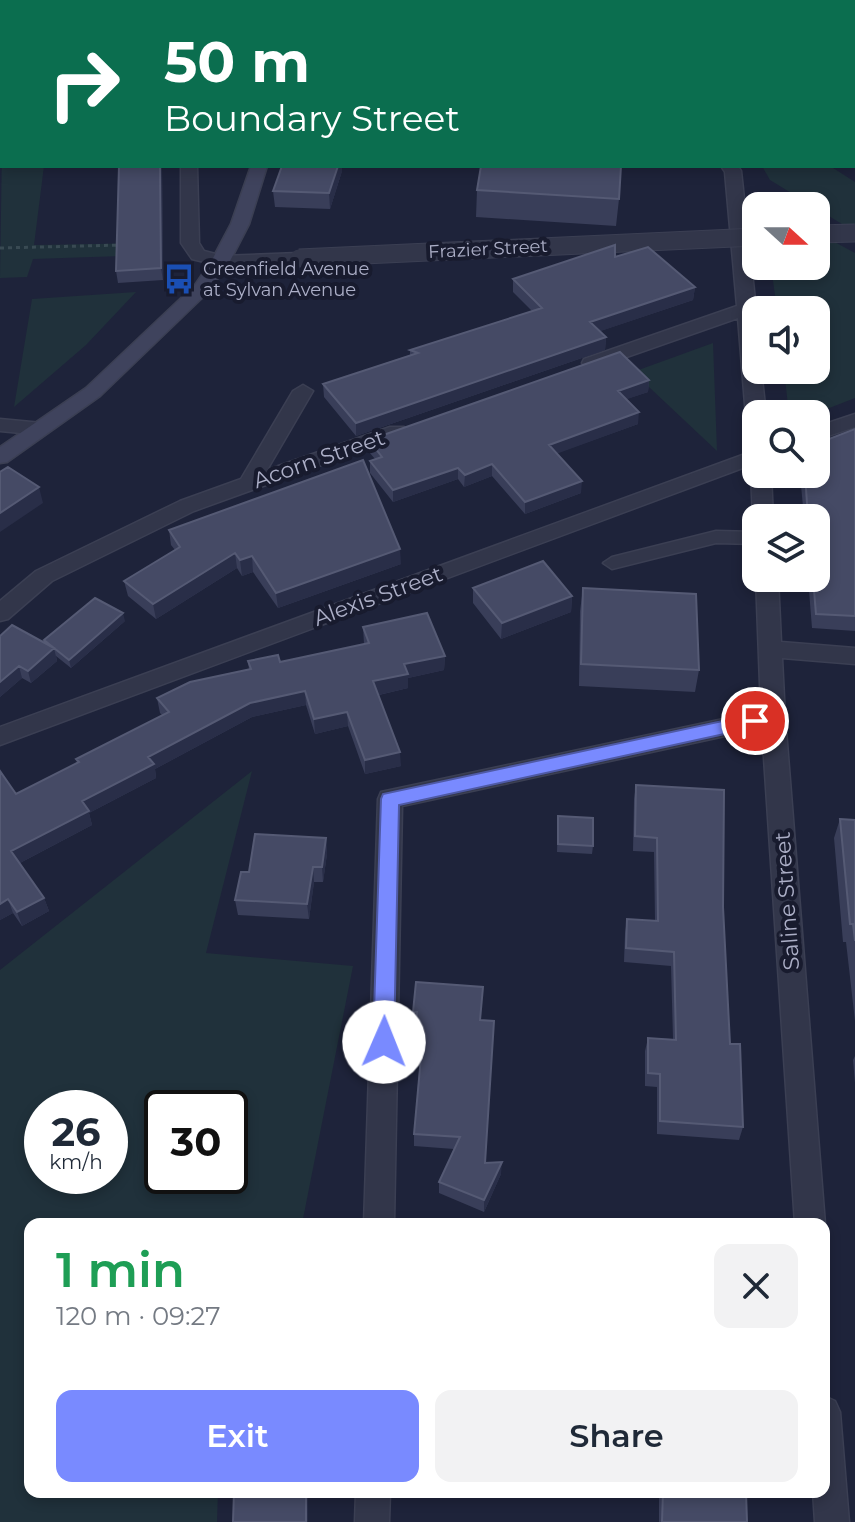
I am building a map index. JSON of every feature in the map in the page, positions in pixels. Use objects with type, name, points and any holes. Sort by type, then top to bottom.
[{"type":"main road","points":[[0,457],[93,392],[201,289],[221,261],[240,224],[258,168]]},
{"type":"street","points":[[189,168],[190,243],[198,255],[221,261]]},
{"type":"street","points":[[731,168],[746,296]]},
{"type":"street","points":[[830,234],[855,233]]},
{"type":"street","name":"Frazier Street","points":[[221,261],[742,238]]},
{"type":"street","points":[[572,370],[742,311]]},
{"type":"street","points":[[249,483],[303,391]]},
{"type":"street","points":[[830,429],[855,420]]},
{"type":"street","points":[[0,425],[42,429]]},
{"type":"street","name":"Acorn Street","points":[[0,613],[44,576],[187,506],[411,427]]},
{"type":"street","name":"Alexis Street","points":[[0,736],[742,461]]},
{"type":"street","name":"Saline Street","points":[[768,592],[773,717],[810,1218]]},
{"type":"street","points":[[771,649],[855,656]]},
{"type":"street","points":[[379,1218],[390,799],[773,717]]},
{"type":"street","points":[[830,1494],[832,1522]]},
{"type":"street","points":[[372,1522],[373,1498]]},
{"type":"lane","points":[[612,563],[716,537],[742,538]]},
{"type":"path","points":[[0,248],[136,244]]},
{"type":"shaded area","points":[[2,168],[44,168],[34,245],[153,243],[152,255],[33,259],[27,277],[0,278]]},
{"type":"shaded area","points":[[763,168],[833,168],[855,182],[855,232],[830,217],[830,192],[790,192],[770,180]]},
{"type":"shaded area","points":[[830,240],[855,253],[855,398],[830,408],[830,400],[787,400],[786,384],[830,384],[830,296],[775,296],[773,280],[830,280]]},
{"type":"shaded area","points":[[136,292],[86,345],[14,407],[32,299]]},
{"type":"shaded area","points":[[713,343],[717,451],[633,372]]},
{"type":"shaded area","points":[[252,771],[206,953],[353,966],[303,1218],[24,1218],[24,1498],[218,1498],[217,1522],[0,1522],[0,970]]},
{"type":"building","points":[[119,168],[160,168],[161,268],[116,271]]},
{"type":"building","points":[[281,168],[337,168],[329,193],[273,191]]},
{"type":"building","points":[[481,168],[621,168],[619,199],[477,190]]},
{"type":"building","points":[[615,245],[615,257],[648,247],[695,287],[590,322],[606,337],[356,423],[323,384],[418,353],[410,350],[542,308],[513,279]]},
{"type":"building","points":[[620,352],[649,380],[618,391],[639,412],[549,445],[582,481],[525,502],[492,464],[465,475],[458,468],[393,490],[370,461],[382,457],[369,440]]},
{"type":"building","points":[[855,429],[855,616],[816,614],[814,592],[830,592],[830,504],[807,504],[806,488],[830,488],[830,439]]},
{"type":"building","points":[[363,460],[400,549],[276,593],[252,556],[240,560],[235,553],[153,604],[124,581],[180,547],[169,530]]},
{"type":"building","points":[[8,467],[39,487],[0,513],[0,472]]},
{"type":"building","points":[[543,561],[572,596],[502,623],[473,588]]},
{"type":"building","points":[[583,588],[696,594],[699,670],[581,664]]},
{"type":"building","points":[[95,598],[123,613],[69,660],[44,640]]},
{"type":"building","points":[[427,613],[445,656],[404,664],[408,674],[373,681],[400,752],[365,760],[347,712],[314,719],[305,691],[250,703],[148,757],[154,764],[82,801],[89,811],[11,851],[44,898],[17,912],[8,899],[0,904],[0,771],[16,794],[79,762],[76,759],[169,712],[157,698],[190,682],[251,669],[248,661],[278,655],[280,662],[369,643],[363,627]]},
{"type":"building","points":[[12,625],[54,648],[28,671],[19,666],[0,682],[0,636]]},
{"type":"building","points":[[636,785],[724,790],[723,907],[730,1044],[740,1044],[743,1127],[660,1121],[660,1074],[648,1073],[648,1038],[676,1040],[674,952],[626,948],[627,919],[658,921],[657,838],[635,836]]},
{"type":"building","points":[[558,816],[593,818],[593,846],[558,844]]},
{"type":"building","points":[[840,819],[855,820],[855,941],[853,924],[850,924]]},
{"type":"building","points":[[255,834],[326,838],[322,867],[313,867],[307,904],[235,900],[241,872],[249,872]]},
{"type":"building","points":[[416,982],[483,987],[480,1020],[494,1021],[485,1163],[502,1162],[484,1200],[439,1182],[460,1137],[414,1134],[422,1046],[414,1046]]},
{"type":"building","points":[[234,1498],[306,1498],[306,1522],[233,1522]]},
{"type":"building","points":[[663,1498],[746,1498],[747,1522],[662,1522]]},
{"type":"place","name":"Greenfield Avenue at Sylvan Avenue","points":[[179,279]]},
{"type":"route","points":[[384,1042],[390,799],[755,721]]}]
